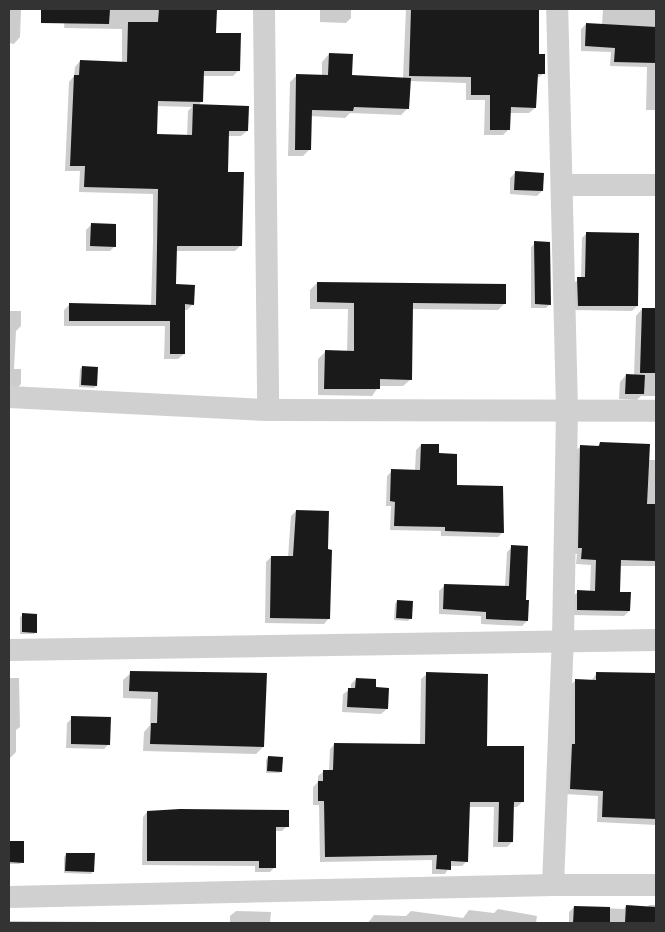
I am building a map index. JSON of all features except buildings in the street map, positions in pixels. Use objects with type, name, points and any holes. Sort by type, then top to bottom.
[{"type":"street","points":[[264,9],[268,410]]},
{"type":"street","points":[[553,885],[563,640],[567,410],[563,185],[557,9]]},
{"type":"street","points":[[563,185],[656,186]]},
{"type":"street","points":[[9,397],[268,410],[656,411]]},
{"type":"street","points":[[9,650],[656,640]]},
{"type":"street","points":[[9,898],[553,885],[656,885]]}]
